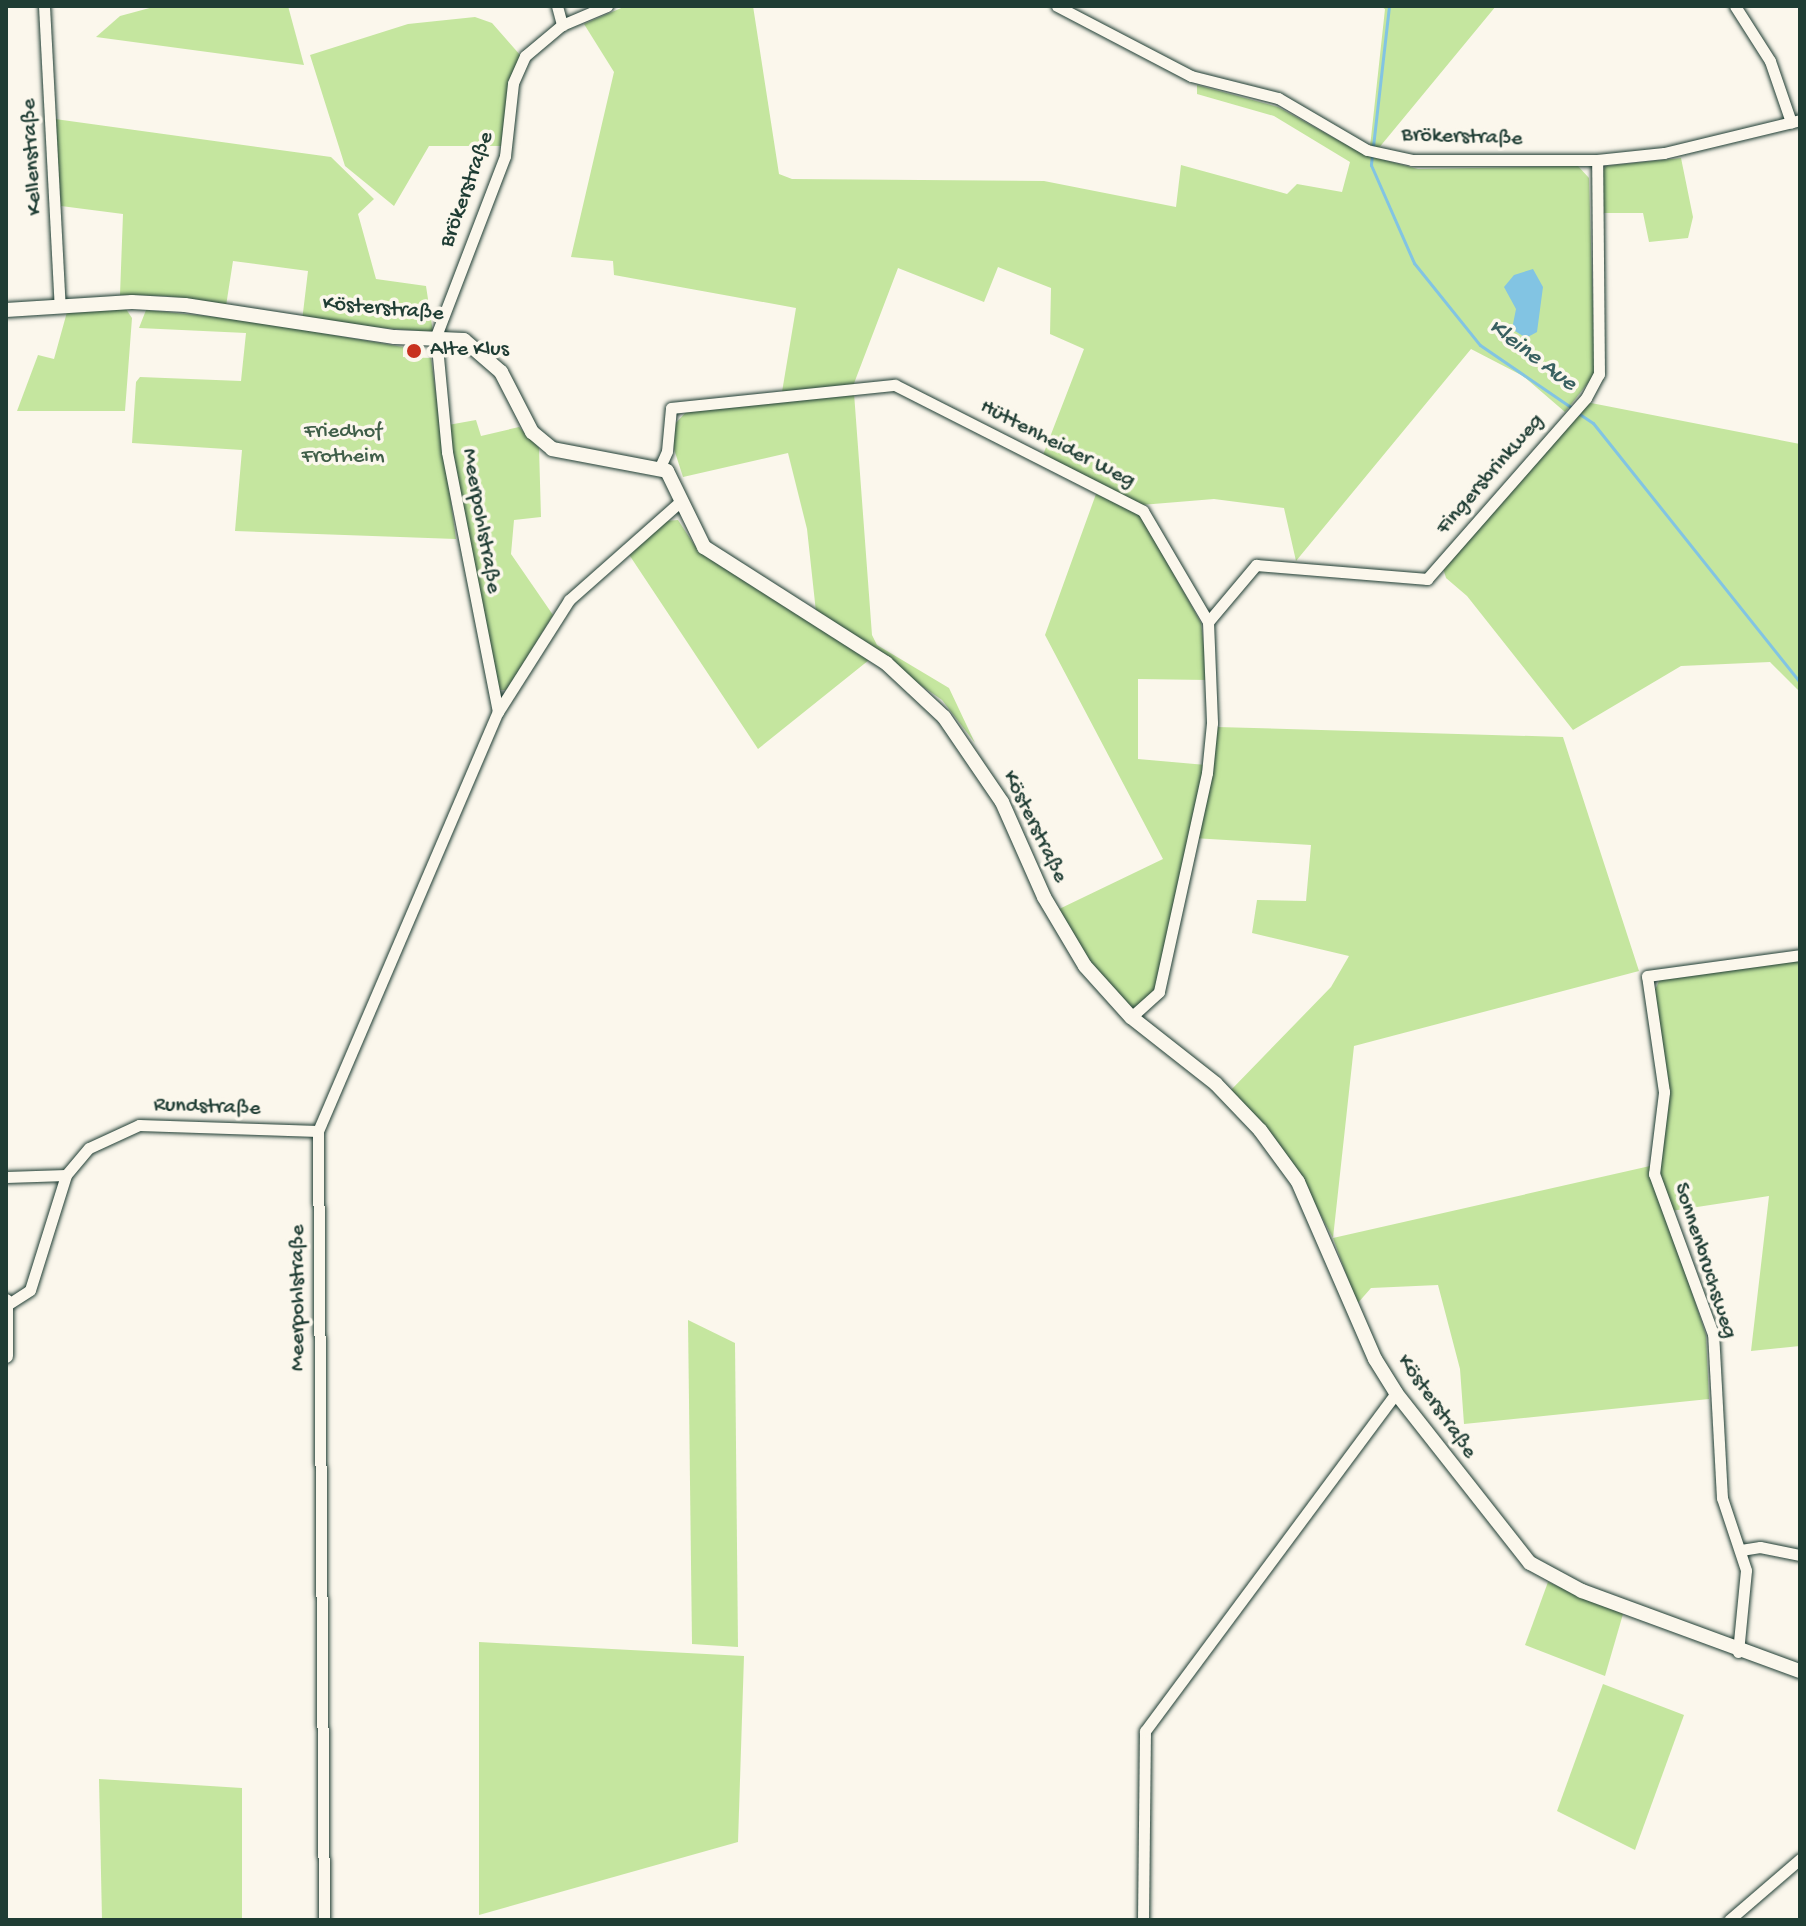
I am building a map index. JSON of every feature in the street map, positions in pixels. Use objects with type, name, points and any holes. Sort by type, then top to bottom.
[{"type":"main road","name":"Kösterstraße","points":[[6,310],[185,305],[395,337],[436,336],[464,340],[501,372],[532,432],[552,449],[660,467],[704,547],[886,663],[944,717],[1002,802],[1044,897],[1085,966],[1131,1017],[1216,1084],[1298,1182],[1375,1359],[1396,1393],[1530,1563],[1582,1591],[1738,1652],[1800,1671]]},
{"type":"main road","points":[[6,1356],[7,1303]]},
{"type":"street","name":"Kellenstraße","points":[[44,6],[60,307]]},
{"type":"street","points":[[557,6],[562,25]]},
{"type":"street","name":"Brökerstraße","points":[[436,336],[505,156],[513,83],[525,56],[562,25],[607,6]]},
{"type":"street","name":"Brökerstraße","points":[[1057,6],[1191,76],[1278,98],[1372,152],[1412,160],[1597,160],[1664,153],[1795,121]]},
{"type":"street","points":[[1735,6],[1770,61],[1795,121]]},
{"type":"street","name":"Fingersbrinkweg","points":[[1208,622],[1256,565],[1427,579],[1574,410],[1599,374],[1597,160]]},
{"type":"street","name":"Meerpohlstraße","points":[[436,336],[454,493],[498,712]]},
{"type":"street","name":"Hüttenheider Weg","points":[[660,467],[667,451],[671,408],[895,385],[1143,511],[1208,622],[1212,723],[1207,773],[1159,992],[1131,1017]]},
{"type":"street","name":"Meerpohlstraße","points":[[324,1920],[318,1131],[498,712],[569,600],[681,501]]},
{"type":"street","name":"Sonnenbruchsweg","points":[[1738,1652],[1746,1570],[1722,1498],[1713,1334],[1654,1174],[1664,1092],[1647,976],[1800,955]]},
{"type":"street","name":"Rundstraße","points":[[7,1303],[30,1290],[66,1175],[89,1148],[139,1125],[318,1131]]},
{"type":"street","points":[[6,1177],[66,1175]]},
{"type":"street","points":[[1143,1920],[1145,1731],[1396,1393]]},
{"type":"street","points":[[1741,1550],[1760,1547],[1800,1555]]},
{"type":"street","points":[[1729,1920],[1800,1859]]},
{"type":"green space","points":[[157,6],[288,6],[304,65],[96,37],[120,16]]},
{"type":"green space","points":[[626,6],[753,6],[779,174],[792,179],[1044,181],[1176,207],[1181,165],[1287,194],[1297,184],[1342,192],[1350,162],[1274,116],[1197,94],[1197,85],[1278,107],[1365,155],[1418,169],[1578,166],[1589,178],[1595,374],[1565,412],[1523,376],[1471,349],[1296,561],[1284,508],[1214,499],[1141,505],[1043,455],[1084,349],[1050,334],[1051,288],[998,267],[984,302],[898,268],[853,386],[782,392],[796,308],[614,275],[613,261],[571,257],[614,72],[584,24]]},
{"type":"green space","points":[[1380,6],[1496,6],[1378,149],[1370,147],[1385,9]]},
{"type":"green space","points":[[475,17],[492,23],[521,56],[504,146],[429,146],[394,206],[345,166],[310,55],[408,24]]},
{"type":"green space","points":[[55,119],[331,157],[374,199],[358,214],[376,279],[426,286],[433,332],[302,321],[308,271],[233,261],[226,306],[167,296],[120,295],[123,214],[61,206]]},
{"type":"green space","points":[[1681,158],[1693,217],[1688,238],[1649,242],[1643,213],[1601,213],[1600,175],[1606,166]]},
{"type":"green space","points":[[126,309],[132,318],[125,411],[17,411],[38,355],[54,359],[67,312]]},
{"type":"green space","name":"Friedhof Frotheim","points":[[146,310],[246,320],[403,347],[403,357],[431,358],[456,539],[235,531],[242,450],[132,443],[136,382],[140,377],[241,381],[246,333],[139,328]]},
{"type":"green space","points":[[854,393],[872,635],[877,645],[949,688],[975,743],[942,700],[816,612],[807,529],[788,453],[683,477],[673,446],[674,425],[687,411]]},
{"type":"green space","points":[[1586,402],[1800,444],[1800,692],[1770,662],[1681,666],[1573,730],[1467,596],[1446,578],[1443,568]]},
{"type":"green space","points":[[476,420],[481,436],[519,427],[539,448],[541,517],[514,520],[511,554],[553,615],[507,690],[498,690],[448,425]]},
{"type":"green space","points":[[1096,494],[1140,513],[1201,623],[1208,680],[1138,679],[1138,759],[1206,765],[1157,991],[1131,1013],[1087,965],[1055,911],[1163,859],[1045,635]]},
{"type":"green space","points":[[678,520],[699,552],[869,660],[758,749],[628,553],[666,521]]},
{"type":"green space","points":[[1217,727],[1563,737],[1639,971],[1354,1046],[1333,1238],[1303,1182],[1230,1091],[1331,987],[1349,956],[1252,933],[1257,900],[1306,901],[1311,845],[1193,838]]},
{"type":"green space","points":[[1800,959],[1800,1346],[1751,1351],[1769,1196],[1671,1211],[1660,1171],[1669,1095],[1653,994],[1660,979]]},
{"type":"green space","points":[[1650,1166],[1706,1335],[1709,1399],[1464,1424],[1460,1369],[1438,1285],[1371,1288],[1357,1304],[1333,1238]]},
{"type":"green space","points":[[688,1320],[735,1343],[738,1647],[692,1644]]},
{"type":"green space","points":[[1548,1582],[1623,1614],[1605,1676],[1525,1645]]},
{"type":"green space","points":[[479,1642],[744,1656],[738,1842],[479,1915]]},
{"type":"green space","points":[[1603,1684],[1684,1715],[1635,1850],[1557,1811]]},
{"type":"green space","points":[[99,1779],[242,1788],[242,1920],[102,1920]]},
{"type":"water","points":[[1533,269],[1543,287],[1537,332],[1526,338],[1512,329],[1516,309],[1504,287],[1514,275]]},
{"type":"waterway","name":"Kleine Aue","points":[[1389,6],[1371,165],[1414,263],[1480,345],[1572,408]]},
{"type":"waterway","name":"Kleine Aue","points":[[1578,413],[1593,423],[1800,682]]},
{"type":"place","name":"Alte Klus","points":[[414,351]]}]
